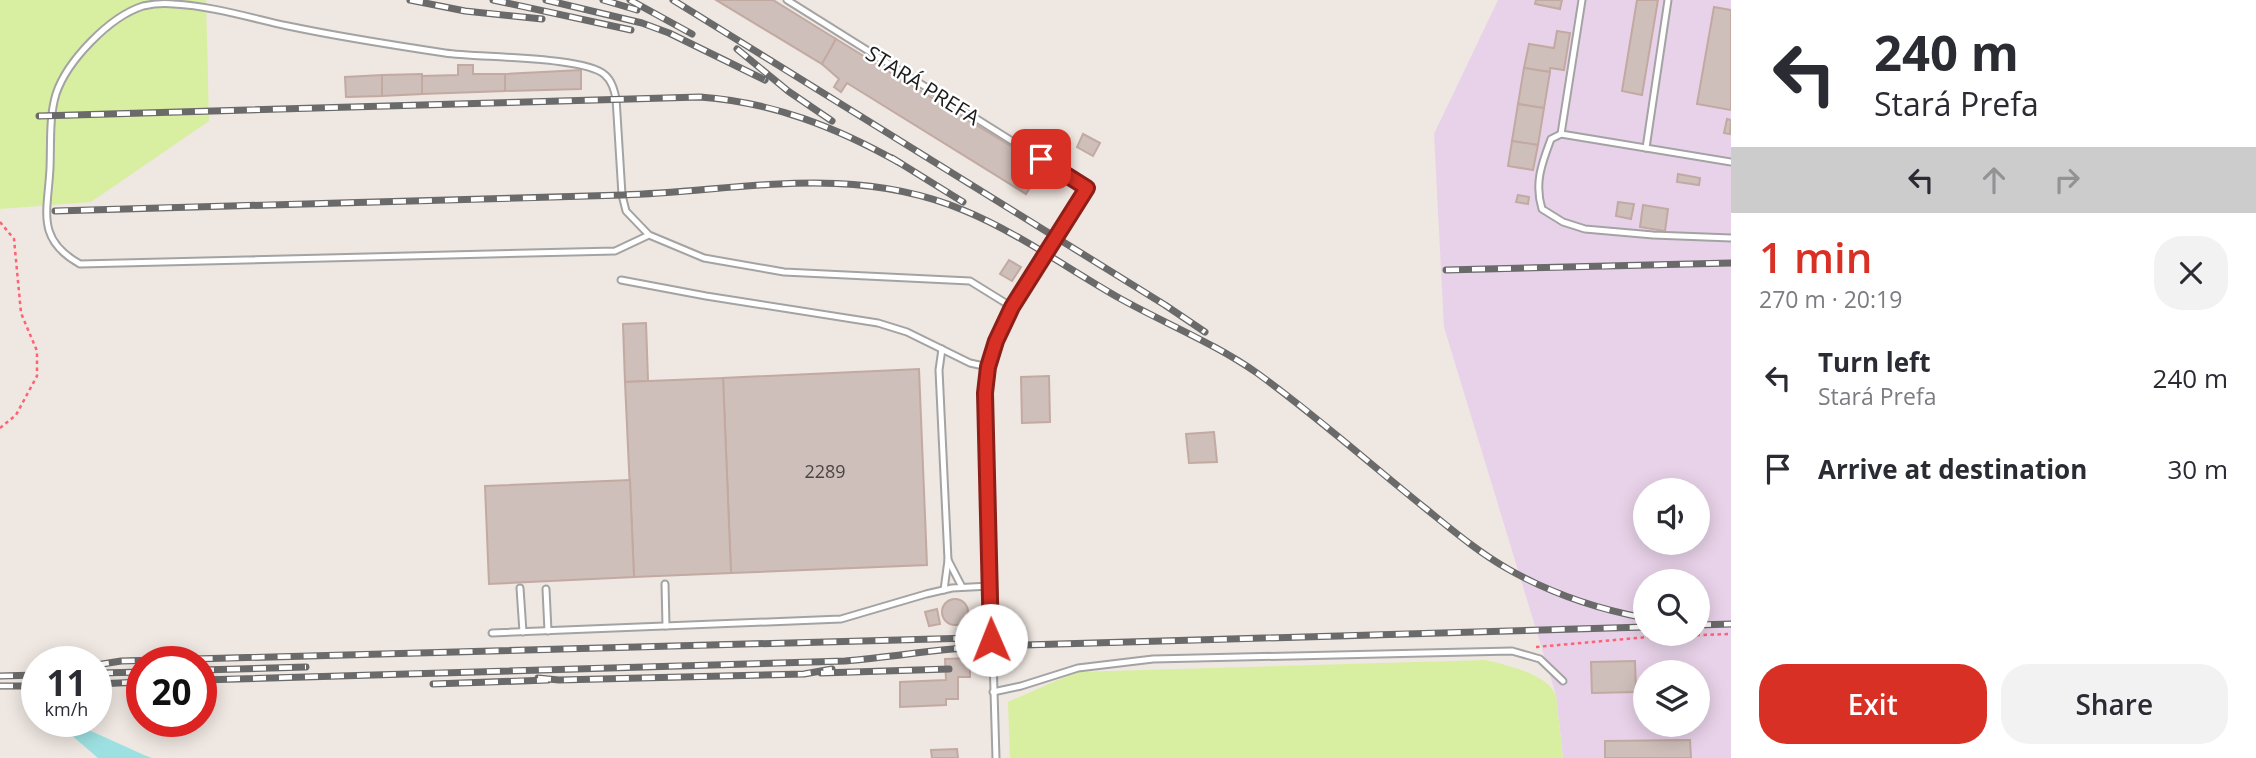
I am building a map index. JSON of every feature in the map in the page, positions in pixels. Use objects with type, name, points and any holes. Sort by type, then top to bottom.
[{"type":"lane","name":"STARÁ PREFA","points":[[787,0],[1087,188],[1012,307],[996,341],[988,367],[985,393],[996,758]]},
{"type":"lane","points":[[1561,134],[1582,0]]},
{"type":"lane","points":[[1646,148],[1668,0]]},
{"type":"lane","points":[[649,235],[615,251],[80,264],[64,255],[54,244],[46,227],[52,116],[56,94],[69,68],[83,50],[112,23],[144,6],[173,4],[207,8],[353,40],[462,56],[577,63],[605,74],[612,84],[616,98],[624,203],[626,211],[649,235],[704,258],[784,272],[970,281],[1012,307]]},
{"type":"lane","points":[[1731,162],[1561,134],[1551,139],[1539,169],[1538,195],[1542,209],[1563,222],[1586,229],[1731,238]]},
{"type":"lane","points":[[621,280],[878,323],[906,332],[970,363],[988,367]]},
{"type":"lane","points":[[942,349],[939,370],[948,560],[944,590]]},
{"type":"lane","points":[[948,560],[962,587]]},
{"type":"lane","points":[[664,584],[666,626]]},
{"type":"lane","points":[[492,633],[841,619],[944,590],[990,586]]},
{"type":"lane","points":[[520,588],[523,632]]},
{"type":"lane","points":[[546,589],[548,631]]},
{"type":"lane","points":[[993,692],[1012,689],[1078,668],[1153,659],[1512,651],[1540,659],[1563,681]]},
{"type":"path","points":[[0,222],[15,239],[16,280],[21,313],[37,351],[37,376],[16,415],[0,428]]},
{"type":"path","points":[[1535,647],[1648,636],[1731,634]]},
{"type":"shaded area","points":[[1498,0],[1731,0],[1731,758],[1563,758],[1556,695],[1444,327],[1434,134]]},
{"type":"green space","points":[[0,0],[206,0],[209,121],[91,202],[0,209]]},
{"type":"green space","points":[[1486,660],[1535,676],[1551,687],[1556,695],[1563,758],[1010,758],[1008,702],[1076,672]]},
{"type":"water","points":[[74,737],[105,737],[152,758],[98,758]]},
{"type":"building","points":[[716,0],[773,0],[836,39],[822,64]]},
{"type":"building","points":[[1536,0],[1562,0],[1560,9],[1535,4]]},
{"type":"building","points":[[1637,0],[1658,0],[1642,95],[1622,91]]},
{"type":"building","points":[[1714,7],[1731,10],[1731,110],[1697,104]]},
{"type":"building","points":[[1557,31],[1570,33],[1564,70],[1550,68],[1550,72],[1524,68],[1529,44],[1554,48]]},
{"type":"building","points":[[836,39],[1043,166],[1026,194],[847,83],[841,92],[834,87],[839,79],[822,64]]},
{"type":"building","points":[[458,65],[473,65],[473,74],[505,74],[505,91],[422,94],[422,76],[458,75]]},
{"type":"building","points":[[1524,68],[1550,72],[1544,108],[1518,104]]},
{"type":"building","points":[[581,70],[581,89],[505,91],[505,74]]},
{"type":"building","points":[[422,74],[422,94],[382,96],[382,75]]},
{"type":"building","points":[[382,75],[382,96],[346,97],[345,77]]},
{"type":"building","points":[[1518,104],[1544,108],[1538,145],[1512,141]]},
{"type":"building","points":[[1727,119],[1731,120],[1730,134],[1724,133]]},
{"type":"building","points":[[1083,134],[1100,143],[1093,156],[1077,147]]},
{"type":"building","points":[[1512,141],[1538,145],[1533,170],[1508,166]]},
{"type":"building","points":[[1678,174],[1700,178],[1699,185],[1677,182]]},
{"type":"building","points":[[1518,195],[1529,197],[1528,204],[1516,202]]},
{"type":"building","points":[[1618,202],[1634,204],[1631,219],[1616,216]]},
{"type":"building","points":[[1643,205],[1668,209],[1665,231],[1640,227]]},
{"type":"building","points":[[1009,260],[1021,267],[1012,281],[1000,274]]},
{"type":"building","points":[[646,323],[648,381],[625,382],[623,324]]},
{"type":"building","points":[[919,369],[927,565],[731,573],[723,378]]},
{"type":"building","points":[[1049,376],[1050,422],[1022,423],[1021,377]]},
{"type":"building","points":[[723,378],[731,573],[634,577],[625,382]]},
{"type":"building","points":[[1214,432],[1217,462],[1189,463],[1186,434]]},
{"type":"building","points":[[630,480],[634,577],[489,584],[485,486]]},
{"type":"building","points":[[955,599],[964,603],[968,612],[964,621],[955,625],[946,621],[942,612],[946,603]]},
{"type":"building","points":[[937,609],[940,624],[929,626],[925,612]]},
{"type":"building","points":[[970,658],[970,677],[958,677],[958,699],[946,699],[946,705],[900,707],[900,682],[946,680],[945,659]]},
{"type":"building","points":[[1633,661],[1633,692],[1592,693],[1591,662]]},
{"type":"building","points":[[1690,740],[1691,758],[1605,758],[1605,741]]},
{"type":"building","points":[[957,749],[958,758],[932,758],[931,750]]},
{"type":"railway","points":[[410,0],[465,11],[542,19]]},
{"type":"railway","points":[[493,0],[631,30]]},
{"type":"railway","points":[[546,0],[642,23],[669,33],[765,80]]},
{"type":"railway","points":[[603,0],[637,10]]},
{"type":"railway","points":[[630,0],[692,34]]},
{"type":"railway","points":[[673,0],[1205,332]]},
{"type":"railway","points":[[737,49],[788,91],[832,121]]},
{"type":"railway","points":[[39,116],[700,97],[753,104],[803,118],[852,138],[900,163]]},
{"type":"railway","points":[[892,158],[963,202]]},
{"type":"railway","points":[[55,211],[623,195],[795,183],[879,187],[921,196],[963,210],[1004,229],[1121,299],[1241,362],[1300,405],[1465,540],[1508,569],[1540,586],[1574,599],[1633,615]]},
{"type":"railway","points":[[1446,270],[1731,263]]},
{"type":"railway","points":[[1710,625],[1731,624]]},
{"type":"railway","points":[[217,680],[845,661],[991,646],[1633,627]]},
{"type":"railway","points":[[112,662],[971,638]]},
{"type":"railway","points":[[217,670],[306,667]]},
{"type":"railway","points":[[538,678],[559,680],[804,674],[832,669]]},
{"type":"railway","points":[[821,673],[949,669]]},
{"type":"railway","points":[[112,673],[126,672]]},
{"type":"railway","points":[[0,676],[21,675]]},
{"type":"railway","points":[[433,684],[548,680]]},
{"type":"railway","points":[[112,683],[126,683]]},
{"type":"railway","points":[[0,686],[21,686]]},
{"type":"route","points":[[991,640],[985,393],[988,367],[996,341],[1012,307],[1087,188],[1041,159]]}]
